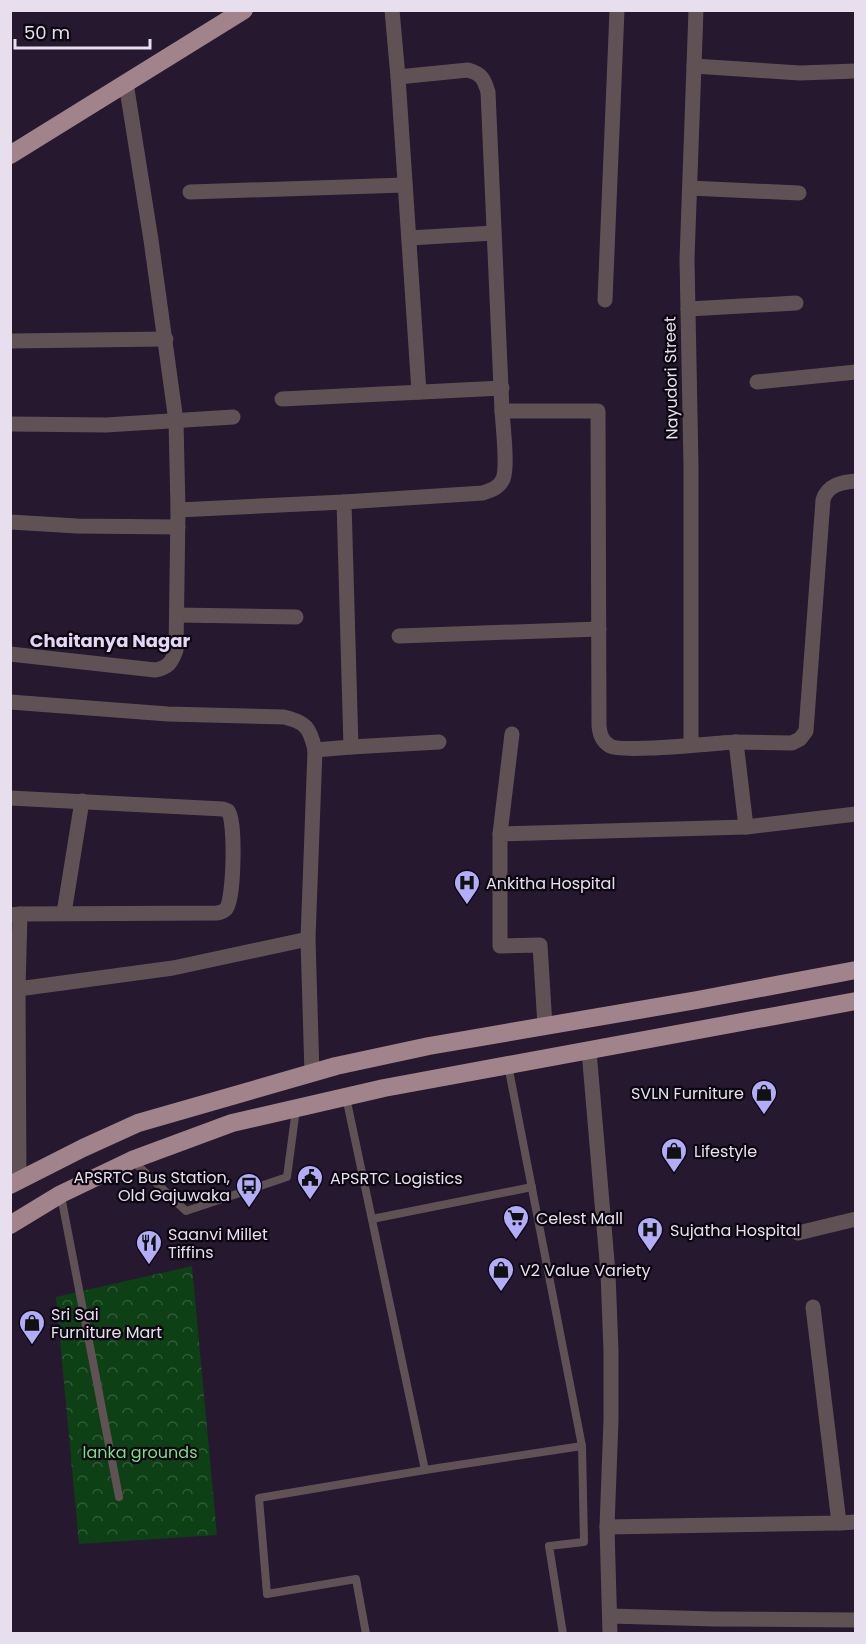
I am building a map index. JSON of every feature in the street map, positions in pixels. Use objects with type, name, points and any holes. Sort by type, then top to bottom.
[{"type":"main road","points":[[10,154],[244,10]]},
{"type":"main road","points":[[15,1182],[138,1123],[336,1066],[429,1046],[855,970]]},
{"type":"main road","points":[[10,1225],[61,1194],[132,1160],[232,1123],[346,1097],[508,1065],[855,1001]]},
{"type":"street","points":[[392,10],[419,392]]},
{"type":"street","points":[[605,300],[617,10]]},
{"type":"street","name":"Nayudori Street","points":[[691,744],[691,466],[687,259],[696,10]]},
{"type":"street","points":[[694,66],[800,74],[855,71]]},
{"type":"street","points":[[178,510],[483,493],[498,486],[503,478],[502,388],[488,92],[484,79],[479,73],[468,70],[398,77]]},
{"type":"street","points":[[10,654],[155,670],[170,665],[176,650],[178,510],[176,421],[126,83]]},
{"type":"street","points":[[190,192],[405,185]]},
{"type":"street","points":[[690,188],[799,193]]},
{"type":"street","points":[[409,238],[494,233]]},
{"type":"street","points":[[688,309],[796,303]]},
{"type":"street","points":[[10,341],[165,339]]},
{"type":"street","points":[[757,382],[855,372]]},
{"type":"street","points":[[282,399],[502,388]]},
{"type":"street","points":[[502,411],[598,411],[599,726],[603,741],[610,746],[628,749],[736,742],[792,743],[800,739],[806,731],[822,500],[825,493],[841,483],[855,482]]},
{"type":"street","points":[[10,424],[106,425],[233,417]]},
{"type":"street","points":[[344,502],[351,747]]},
{"type":"street","points":[[10,522],[77,526],[178,527]]},
{"type":"street","points":[[177,615],[296,617]]},
{"type":"street","points":[[399,636],[599,629]]},
{"type":"street","points":[[10,702],[168,714],[284,717],[296,719],[306,726],[312,736],[315,750],[308,939],[312,1074]]},
{"type":"street","points":[[512,734],[500,834],[500,946],[540,945],[545,1026]]},
{"type":"street","points":[[315,750],[438,742]]},
{"type":"street","points":[[736,742],[746,826]]},
{"type":"street","points":[[10,798],[223,809],[231,815],[232,828],[230,896],[226,908],[217,913],[15,915],[18,989],[15,1182]]},
{"type":"street","points":[[64,914],[82,801]]},
{"type":"street","points":[[500,834],[746,826],[855,814]]},
{"type":"street","points":[[18,989],[173,968],[308,939]]},
{"type":"street","points":[[589,1050],[608,1273],[611,1420],[608,1527],[610,1634]]},
{"type":"street","points":[[798,1233],[855,1219]]},
{"type":"street","points":[[813,1307],[839,1523]]},
{"type":"street","points":[[608,1527],[855,1522]]},
{"type":"street","points":[[610,1616],[855,1620]]},
{"type":"lane","points":[[508,1065],[582,1446],[584,1542],[549,1546],[563,1634]]},
{"type":"lane","points":[[346,1097],[425,1470]]},
{"type":"lane","points":[[132,1160],[186,1211],[287,1177],[296,1108]]},
{"type":"lane","points":[[372,1219],[531,1187]]},
{"type":"lane","points":[[61,1194],[119,1497]]},
{"type":"lane","points":[[366,1634],[356,1580],[267,1594],[259,1498],[582,1446]]},
{"type":"green space","name":"lanka grounds","points":[[192,1266],[217,1535],[79,1544],[56,1297]]},
{"type":"place","name":"Ankitha Hospital","points":[[467,906]]},
{"type":"place","name":"SVLN Furniture","points":[[764,1116]]},
{"type":"place","name":"Lifestyle","points":[[674,1174]]},
{"type":"place","name":"APSRTC Logistics","points":[[310,1201]]},
{"type":"place","name":"APSRTC Bus Station, Old Gajuwaka","points":[[249,1209]]},
{"type":"place","name":"Celest Mall","points":[[516,1241]]},
{"type":"place","name":"Sujatha Hospital","points":[[650,1253]]},
{"type":"place","name":"Saanvi Millet Tiffins","points":[[149,1266]]},
{"type":"place","name":"V2 Value Variety","points":[[501,1293]]},
{"type":"place","name":"Sri Sai Furniture Mart","points":[[32,1346]]},
{"type":"district","name":"Chaitanya Nagar","points":[[110,640]]}]
